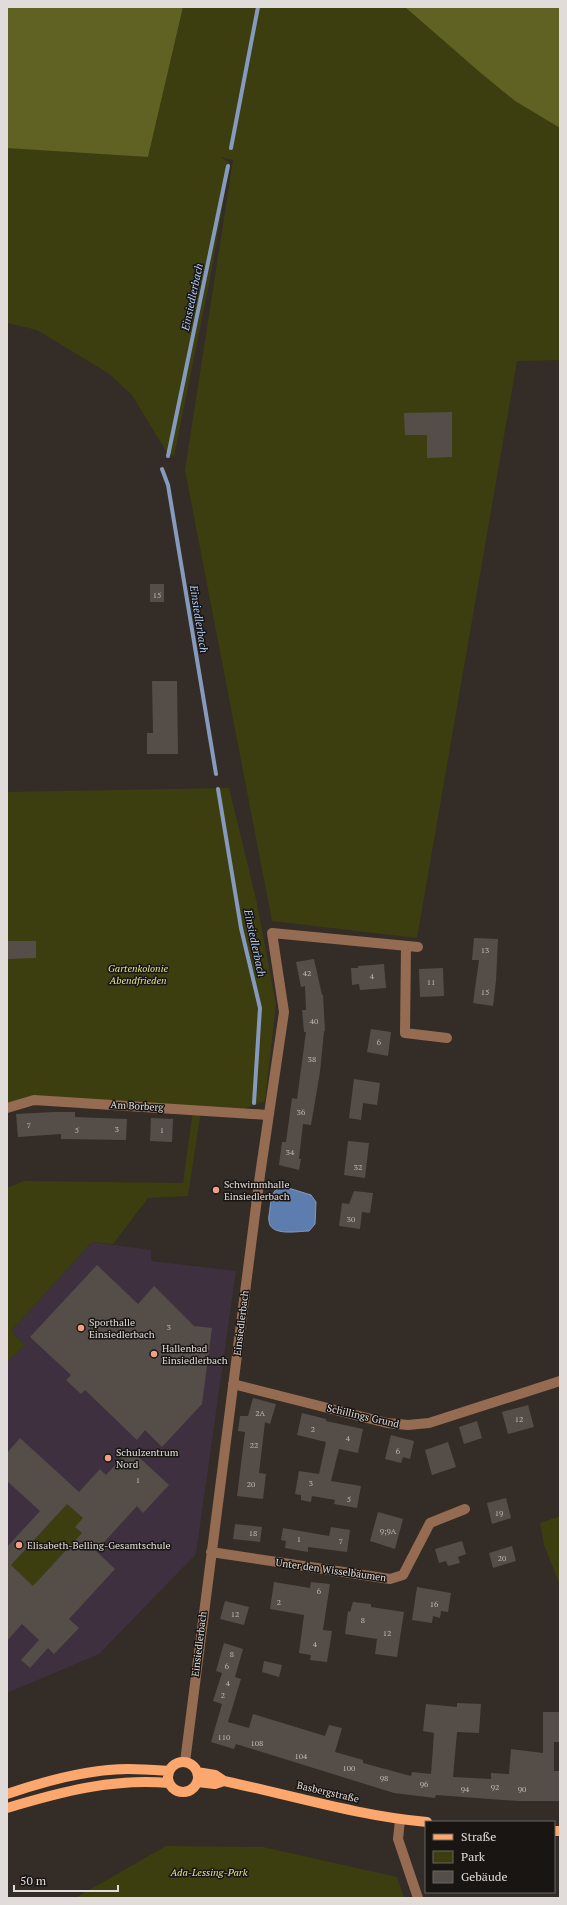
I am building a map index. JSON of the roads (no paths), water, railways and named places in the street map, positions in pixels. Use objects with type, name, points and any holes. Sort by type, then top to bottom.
[{"type":"main road","points":[[7,1808],[66,1791],[131,1781],[168,1783],[176,1791],[181,1793],[188,1792],[194,1788],[197,1777],[190,1764],[185,1762],[177,1763],[169,1771],[168,1783]]},
{"type":"main road","points":[[7,1794],[34,1785],[90,1773],[128,1769],[169,1771]]},
{"type":"main road","name":"Basbergstraße","points":[[197,1777],[215,1775],[224,1781],[400,1820],[425,1822]]},
{"type":"street","name":"Einsiedlerbach","points":[[185,1762],[268,1115],[284,1012],[272,933],[406,946]]},
{"type":"street","points":[[418,948],[406,946],[405,1033],[447,1038]]},
{"type":"street","name":"Am Borberg","points":[[7,1108],[34,1100],[268,1115]]},
{"type":"street","name":"Schillings Grund","points":[[233,1384],[387,1423],[408,1425],[429,1423],[560,1381]]},
{"type":"street","name":"Unter den Wisselbäumen","points":[[211,1552],[390,1579],[403,1575],[430,1523],[465,1509]]},
{"type":"street","points":[[400,1820],[398,1839],[418,1898]]},
{"type":"water","points":[[285,1187],[311,1195],[316,1202],[315,1224],[309,1231],[286,1232],[274,1229],[271,1226],[269,1218],[271,1200],[278,1188]]},
{"type":"waterway","name":"Einsiedlerbach","points":[[231,148],[258,7]]},
{"type":"waterway","name":"Einsiedlerbach","points":[[168,456],[228,166]]},
{"type":"waterway","name":"Einsiedlerbach","points":[[162,469],[168,485],[216,774]]},
{"type":"waterway","name":"Einsiedlerbach","points":[[218,789],[241,928],[260,1008],[254,1103]]},
{"type":"place","name":"Schwimmhalle Einsiedlerbach","points":[[216,1190]]},
{"type":"place","name":"Sporthalle Einsiedlerbach","points":[[81,1328]]},
{"type":"place","name":"Hallenbad Einsiedlerbach","points":[[154,1354]]},
{"type":"place","name":"Schulzentrum Nord","points":[[108,1458]]},
{"type":"place","name":"Elisabeth-Belling-Gesamtschule","points":[[19,1545]]},
{"type":"park label","name":"Gartenkolonie Abendfrieden","points":[[138,974]]},
{"type":"park label","name":"Ada-Lessing-Park","points":[[209,1872]]}]
